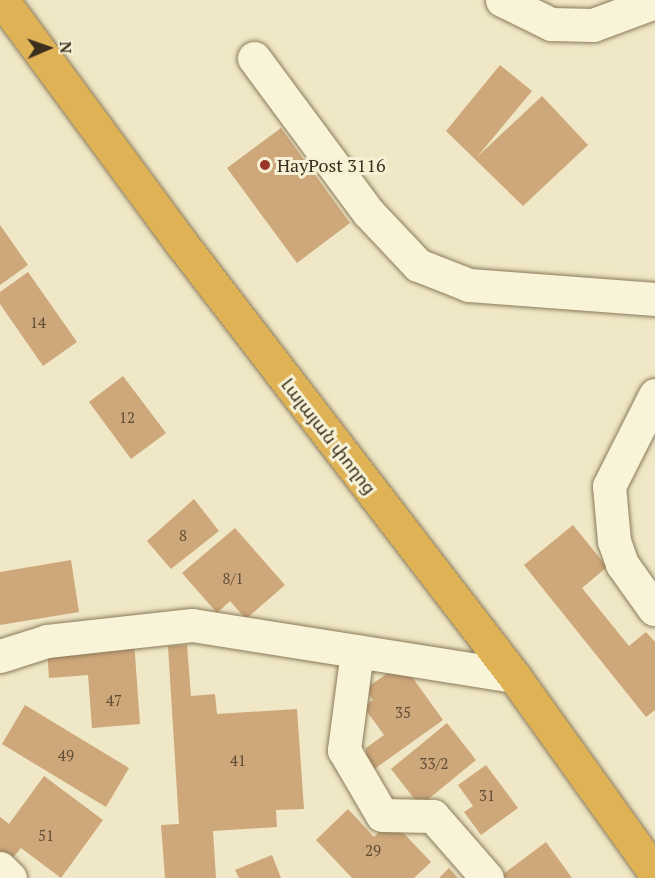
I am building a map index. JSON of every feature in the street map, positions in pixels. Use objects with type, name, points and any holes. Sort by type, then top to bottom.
[{"type":"highway","name":"Լալայան փողոց","points":[[2,0],[182,244],[514,676],[655,873]]},
{"type":"street","points":[[502,0],[551,24],[593,26],[655,2]]},
{"type":"street","points":[[254,58],[333,161],[368,212],[418,265],[469,285],[655,299]]},
{"type":"street","points":[[654,609],[622,564],[614,541],[609,486],[655,395]]},
{"type":"street","points":[[0,656],[47,640],[192,625],[514,676]]},
{"type":"street","points":[[357,651],[344,750],[382,815],[433,816],[487,878]]},
{"type":"street","points":[[0,868],[10,878]]},
{"type":"building","points":[[500,65],[532,91],[477,157],[542,96],[588,145],[523,206],[446,131]]},
{"type":"building","points":[[281,128],[350,223],[297,263],[227,168]]},
{"type":"building","points":[[0,225],[28,265],[0,285]]},
{"type":"building","points":[[28,272],[77,342],[43,366],[0,304],[0,292]]},
{"type":"building","points":[[123,376],[166,433],[131,459],[89,402]]},
{"type":"building","points":[[194,499],[219,531],[171,569],[147,541]]},
{"type":"building","points":[[573,525],[607,567],[582,588],[629,646],[646,632],[655,642],[655,710],[646,717],[524,565]]},
{"type":"building","points":[[235,528],[285,585],[246,619],[230,601],[217,613],[182,573]]},
{"type":"building","points":[[71,560],[79,612],[0,625],[0,572]]},
{"type":"building","points":[[134,641],[140,724],[92,728],[88,675],[49,678],[47,648]]},
{"type":"building","points":[[187,645],[191,696],[215,694],[217,714],[297,709],[304,809],[276,810],[277,827],[213,831],[216,878],[165,878],[161,825],[179,824],[168,646]]},
{"type":"building","points":[[402,663],[443,720],[366,775],[366,748],[384,735],[363,706],[373,700],[365,689]]},
{"type":"building","points":[[25,705],[129,768],[106,807],[2,744]]},
{"type":"building","points":[[447,723],[476,760],[420,806],[391,769]]},
{"type":"building","points":[[486,765],[518,808],[481,835],[464,812],[473,806],[458,785]]},
{"type":"building","points":[[44,776],[103,820],[61,878],[21,848],[10,861],[0,854],[0,817],[9,824]]},
{"type":"building","points":[[348,809],[374,837],[391,820],[431,862],[414,878],[352,878],[316,840]]},
{"type":"building","points":[[546,842],[572,878],[504,878],[502,875]]},
{"type":"building","points":[[272,855],[281,878],[239,878],[235,870]]},
{"type":"building","points":[[449,868],[458,878],[439,878]]},
{"type":"place","name":"HayPost 3116","points":[[265,165]]}]
